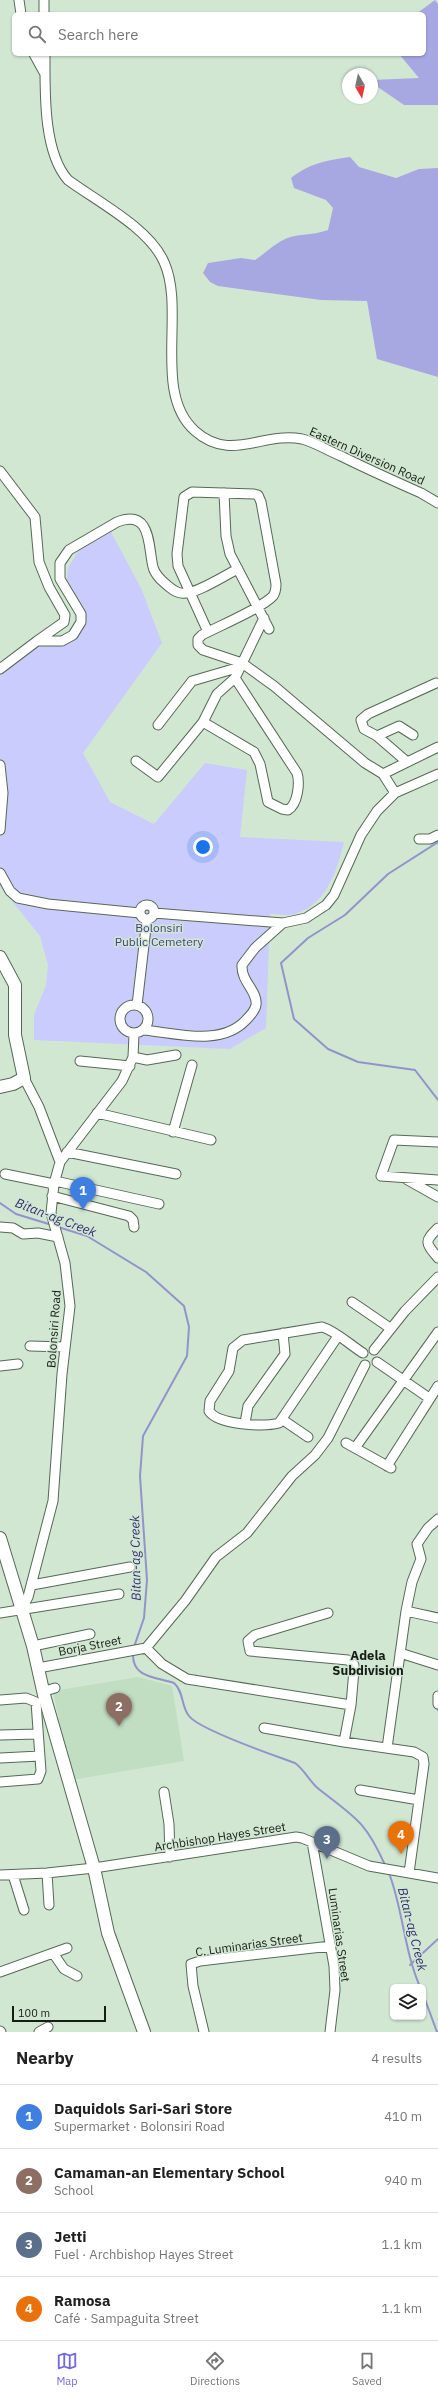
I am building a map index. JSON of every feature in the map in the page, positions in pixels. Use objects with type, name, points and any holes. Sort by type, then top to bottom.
[{"type":"main road","points":[[0,957],[15,985],[15,1035],[24,1078],[14,1084],[0,1086]]},
{"type":"main road","points":[[0,1538],[24,1606],[44,1695],[94,1868],[115,1955],[144,2032]]},
{"type":"street","points":[[19,0],[21,12]]},
{"type":"street","points":[[44,0],[44,12]]},
{"type":"street","points":[[35,56],[44,74]]},
{"type":"street","name":"Eastern Diversion Road","points":[[44,56],[44,74],[52,150],[62,172],[68,180],[146,237],[164,261],[171,303],[174,386],[180,411],[187,423],[209,441],[224,446],[239,447],[279,438],[302,440],[420,493],[438,503]]},
{"type":"street","points":[[0,471],[35,517],[39,562],[49,587],[65,615],[64,622],[0,669]]},
{"type":"street","points":[[208,632],[180,575],[176,554],[184,497],[192,492],[258,495],[261,502],[276,588],[272,597],[208,632],[198,639],[198,645],[200,649],[241,665],[274,686],[366,763],[383,774],[395,793]]},
{"type":"street","points":[[224,493],[227,541],[238,569],[258,605],[269,629]]},
{"type":"street","points":[[37,641],[52,642],[69,638],[81,622],[79,609],[60,579],[60,563],[69,550],[123,519],[138,522],[146,531],[151,545],[153,567],[158,576],[179,593],[189,593],[238,569]]},
{"type":"street","points":[[136,761],[158,777],[203,722],[217,694],[235,678],[264,618]]},
{"type":"street","points":[[158,725],[192,681],[241,665]]},
{"type":"street","points":[[203,722],[254,752],[259,759],[268,802],[282,809],[288,810],[292,807],[298,787],[297,773],[235,678]]},
{"type":"street","points":[[407,762],[377,736],[362,727],[361,720],[364,716],[436,684]]},
{"type":"street","points":[[377,736],[399,726],[413,735]]},
{"type":"street","points":[[383,774],[438,747]]},
{"type":"street","points":[[0,765],[3,793],[0,830]]},
{"type":"street","points":[[0,873],[10,892],[18,898],[48,904],[147,915],[283,923],[296,921],[313,914],[334,896],[367,825],[395,793],[438,774]]},
{"type":"street","points":[[419,839],[430,839],[438,834]]},
{"type":"street","points":[[136,1005],[147,915]]},
{"type":"street","points":[[144,1030],[148,1024],[148,1015],[144,1008],[136,1005],[125,1008],[120,1019],[124,1030],[134,1034],[144,1030],[208,1036],[232,1031],[243,1023],[252,1013],[256,1005],[255,998],[244,980],[242,966],[255,948],[283,923]]},
{"type":"street","name":"Bolonsiri Road","points":[[24,1606],[32,1585],[53,1501],[70,1296],[66,1264],[52,1221],[52,1196],[54,1183],[60,1162],[116,1090],[131,1062],[134,1034]]},
{"type":"street","points":[[80,1062],[131,1062],[176,1055]]},
{"type":"street","points":[[173,1132],[192,1065]]},
{"type":"street","points":[[24,1078],[40,1107],[60,1162]]},
{"type":"street","points":[[97,1113],[211,1140]]},
{"type":"street","points":[[438,1142],[394,1140],[381,1176],[438,1180]]},
{"type":"street","points":[[67,1152],[176,1174]]},
{"type":"street","points":[[5,1174],[159,1204]]},
{"type":"street","points":[[402,1177],[438,1197]]},
{"type":"street","points":[[52,1196],[129,1216],[133,1220],[134,1227]]},
{"type":"street","points":[[0,1227],[12,1228],[23,1234],[38,1233],[57,1235]]},
{"type":"street","points":[[438,1228],[428,1237],[427,1242],[427,1245],[438,1258]]},
{"type":"street","points":[[374,1350],[390,1328],[438,1277]]},
{"type":"street","points":[[352,1302],[390,1328]]},
{"type":"street","points":[[338,1336],[283,1420],[275,1424],[228,1422],[212,1415],[209,1411],[210,1401],[229,1371],[233,1348],[243,1340],[322,1327],[338,1336],[362,1353]]},
{"type":"street","points":[[355,1448],[438,1332]]},
{"type":"street","points":[[245,1423],[248,1406],[284,1354],[283,1333]]},
{"type":"street","points":[[30,1346],[65,1347]]},
{"type":"street","points":[[362,1353],[367,1350],[374,1350]]},
{"type":"street","points":[[362,1353],[361,1360],[365,1365],[373,1366],[377,1362],[378,1356],[374,1350]]},
{"type":"street","points":[[377,1362],[402,1381],[429,1398]]},
{"type":"street","points":[[0,1366],[18,1364]]},
{"type":"street","points":[[351,1705],[187,1679],[162,1664],[142,1648],[185,1600],[216,1557],[247,1533],[292,1476],[315,1455],[328,1438],[365,1365]]},
{"type":"street","points":[[346,1444],[389,1467],[429,1398],[438,1386]]},
{"type":"street","points":[[283,1420],[308,1437]]},
{"type":"street","points":[[387,1748],[406,1611],[412,1582],[422,1559],[417,1544],[428,1528],[438,1519]]},
{"type":"street","points":[[32,1585],[130,1567]]},
{"type":"street","points":[[0,1613],[24,1606],[119,1594]]},
{"type":"street","points":[[406,1611],[438,1618]]},
{"type":"street","points":[[328,1613],[255,1635],[248,1640],[248,1651],[348,1660],[354,1665],[351,1705],[344,1742]]},
{"type":"street","points":[[33,1646],[90,1634]]},
{"type":"street","name":"Borja Street","points":[[38,1668],[142,1648]]},
{"type":"street","points":[[400,1653],[438,1665]]},
{"type":"street","points":[[44,1695],[45,1691],[54,1688]]},
{"type":"street","points":[[438,1696],[438,1704]]},
{"type":"street","points":[[0,1700],[26,1698],[36,1702],[41,1771],[38,1779],[0,1782]]},
{"type":"street","points":[[264,1728],[358,1745],[414,1752],[423,1757],[424,1764],[408,1873]]},
{"type":"street","points":[[0,1735],[38,1734]]},
{"type":"street","points":[[0,1758],[40,1756]]},
{"type":"street","points":[[360,1790],[419,1800]]},
{"type":"street","points":[[164,1792],[169,1824],[170,1857]]},
{"type":"street","name":"Archbishop Hayes Street","points":[[0,1875],[47,1873],[94,1868],[288,1838],[302,1838],[361,1863],[382,1869],[438,1878]]},
{"type":"street","name":"Luminarias Street","points":[[312,1842],[331,1946],[335,1990],[330,2032]]},
{"type":"street","points":[[47,1873],[49,1905]]},
{"type":"street","points":[[13,1875],[24,1910]]},
{"type":"street","name":"C. Luminarias Street","points":[[204,2032],[192,1986],[191,1964],[200,1961],[331,1946]]},
{"type":"street","points":[[0,1972],[67,1948]]},
{"type":"street","points":[[53,1952],[64,1969],[77,1976]]},
{"type":"street","points":[[39,2032],[48,2027]]},
{"type":"shaded area","points":[[435,0],[438,4],[438,105],[404,105],[378,87],[378,80],[419,78],[401,56],[426,56],[426,12],[419,12]]},
{"type":"shaded area","points":[[350,157],[359,167],[396,178],[419,169],[438,168],[438,377],[377,359],[367,301],[321,300],[218,286],[210,282],[203,273],[208,263],[241,258],[255,260],[284,239],[328,230],[333,208],[326,200],[294,188],[291,178],[305,169],[319,163]]},
{"type":"shaded area","points":[[138,1677],[172,1686],[184,1761],[71,1780],[53,1691]]},
{"type":"green space","name":"Bolonsiri Public Cemetery","points":[[111,532],[141,588],[162,643],[83,753],[110,802],[154,824],[205,763],[247,770],[240,837],[344,842],[334,875],[323,894],[315,903],[295,914],[270,914],[266,1028],[230,1049],[34,1040],[34,1015],[46,985],[48,965],[40,936],[0,886],[0,671],[33,647],[65,645],[76,639],[84,624],[66,586],[68,568],[78,551]]},
{"type":"waterway","points":[[438,842],[388,874],[345,915],[308,938],[281,963],[294,1019],[328,1049],[358,1062],[415,1070],[438,1100]]},
{"type":"waterway","name":"Bitan-ag Creek","points":[[0,1203],[16,1214],[52,1225]]},
{"type":"waterway","name":"Bitan-ag Creek","points":[[58,1227],[87,1236],[146,1272],[184,1306],[189,1327],[187,1356],[143,1436],[140,1476],[147,1580],[144,1618],[134,1647]]},
{"type":"waterway","name":"Bitan-ag Creek","points":[[133,1654],[136,1668],[141,1672],[153,1678],[174,1683],[181,1695],[186,1712],[196,1722],[222,1735],[295,1763],[299,1766],[313,1784],[343,1807],[366,1830],[385,1865]]},
{"type":"waterway","points":[[436,1706],[438,1710]]},
{"type":"waterway","name":"Bitan-ag Creek","points":[[389,1873],[398,1901],[410,1959],[419,1984]]},
{"type":"waterway","points":[[410,1965],[438,1939]]},
{"type":"waterway","name":"Bitan-ag Creek","points":[[426,2002],[437,2032]]},
{"type":"place","name":"Daquidols Sari-Sari Store","points":[[83,1210]]},
{"type":"place","name":"Camaman-an Elementary School","points":[[119,1726]]},
{"type":"place","name":"Ramosa","points":[[401,1854]]},
{"type":"place","name":"Jetti","points":[[327,1859]]},
{"type":"district","name":"Adela Subdivision","points":[[368,1662]]}]
